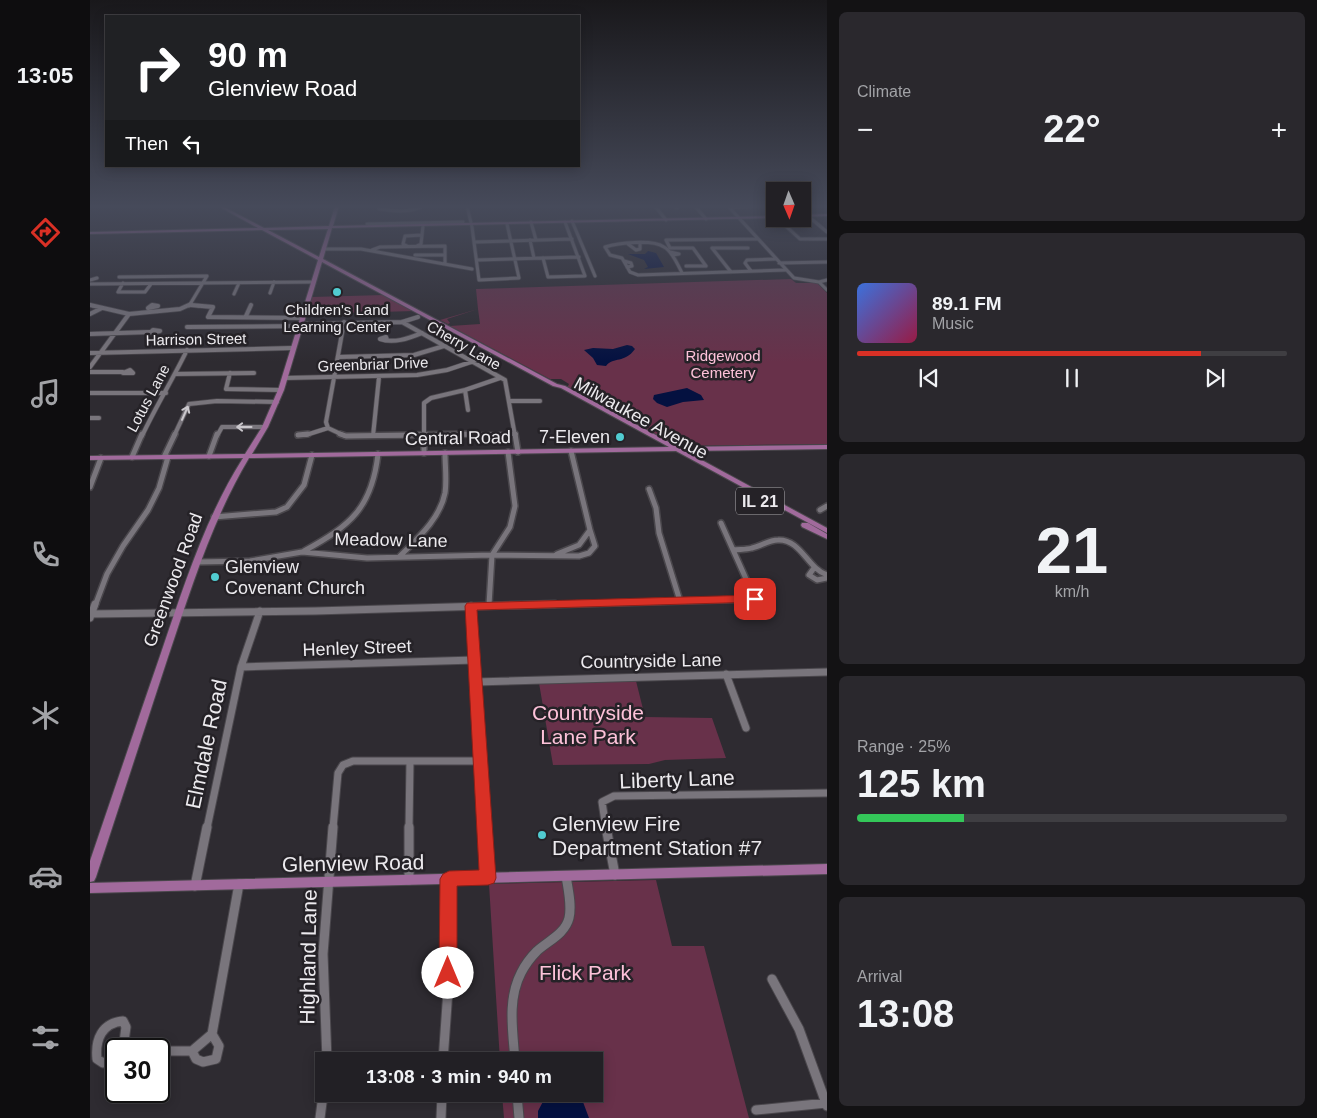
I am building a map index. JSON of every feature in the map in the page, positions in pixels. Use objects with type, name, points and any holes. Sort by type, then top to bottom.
[{"type":"main road","points":[[306,304],[311,282],[320,258]]},
{"type":"main road","points":[[306,304],[320,266],[321,258]]},
{"type":"main road","points":[[323,258],[328,264],[555,385]]},
{"type":"main road","points":[[327,258],[363,279],[363,281]]},
{"type":"main road","points":[[320,266],[328,264]]},
{"type":"main road","name":"Greenwood Road","points":[[90,877],[197,562],[214,517],[233,479],[265,427],[277,402],[306,304]]},
{"type":"main road","name":"Milwaukee Avenue","points":[[555,385],[563,387],[827,531]]},
{"type":"main road","name":"Milwaukee Avenue","points":[[555,385],[558,390],[827,537]]},
{"type":"main road","name":"Central Road","points":[[90,458],[827,447]]},
{"type":"main road","points":[[724,481],[752,494],[760,495]]},
{"type":"main road","name":"Glenview Road","points":[[90,888],[827,869]]},
{"type":"street","points":[[414,258],[472,269]]},
{"type":"street","points":[[444,258],[445,264]]},
{"type":"street","points":[[515,259],[519,278],[479,280],[477,260],[531,258]]},
{"type":"street","points":[[543,258],[548,277],[585,276],[579,258]]},
{"type":"street","points":[[587,258],[595,276]]},
{"type":"street","points":[[622,258],[624,261],[631,263],[632,266],[627,267],[630,272],[638,275],[786,270]]},
{"type":"street","points":[[673,258],[682,273]]},
{"type":"street","points":[[690,273],[686,266],[706,266],[700,258]]},
{"type":"street","points":[[720,258],[731,272]]},
{"type":"street","points":[[751,271],[745,263],[747,260],[775,259],[798,280],[819,282],[827,280]]},
{"type":"street","points":[[780,264],[827,263]]},
{"type":"street","points":[[119,277],[207,276],[191,305]]},
{"type":"street","points":[[127,277],[118,292],[145,292],[151,284]]},
{"type":"street","points":[[90,280],[97,278]]},
{"type":"street","points":[[270,293],[274,282]]},
{"type":"street","points":[[91,286],[311,282]]},
{"type":"street","points":[[819,282],[827,290]]},
{"type":"street","points":[[234,294],[239,283]]},
{"type":"street","points":[[90,305],[129,314],[176,310],[191,305],[212,307],[208,316],[246,316],[301,322]]},
{"type":"street","points":[[246,316],[251,305]]},
{"type":"street","points":[[108,310],[112,307]]},
{"type":"street","points":[[90,314],[102,308]]},
{"type":"street","points":[[90,367],[129,314]]},
{"type":"street","points":[[187,327],[301,322],[402,322],[418,317]]},
{"type":"street","points":[[344,322],[326,422],[328,428],[346,436],[516,434]]},
{"type":"street","name":"Cherry Lane","points":[[402,322],[508,384],[518,452]]},
{"type":"street","points":[[90,334],[150,332]]},
{"type":"street","points":[[387,340],[402,339],[422,333]]},
{"type":"street","points":[[228,350],[230,344]]},
{"type":"street","name":"Lotus Lane","points":[[132,458],[152,414],[166,393],[192,345]]},
{"type":"street","points":[[338,357],[407,356],[444,346]]},
{"type":"street","name":"Harrison Street","points":[[90,353],[292,348]]},
{"type":"street","name":"Greenbriar Drive","points":[[285,378],[379,377],[435,373],[488,356]]},
{"type":"street","points":[[90,372],[123,372]]},
{"type":"street","points":[[175,374],[254,372]]},
{"type":"street","points":[[230,373],[224,389],[281,390]]},
{"type":"street","points":[[373,436],[379,377]]},
{"type":"street","points":[[424,453],[424,403],[431,398],[466,390],[500,378]]},
{"type":"street","points":[[466,390],[468,410]]},
{"type":"street","points":[[90,393],[166,393]]},
{"type":"street","points":[[277,402],[217,401],[189,404],[166,457],[159,488],[148,510],[123,546],[107,574],[90,615],[755,599],[721,524]]},
{"type":"street","points":[[510,401],[540,401]]},
{"type":"street","points":[[90,418],[99,418]]},
{"type":"street","points":[[209,456],[219,428],[265,427]]},
{"type":"street","points":[[298,435],[306,435],[328,428]]},
{"type":"street","points":[[556,555],[579,545],[590,530],[571,451]]},
{"type":"street","points":[[489,605],[492,555],[510,527],[515,506],[508,452]]},
{"type":"street","points":[[399,557],[419,537],[434,516],[444,496],[445,453]]},
{"type":"street","points":[[302,552],[345,525],[363,507],[373,487],[378,454]]},
{"type":"street","points":[[214,517],[249,516],[276,512],[287,508],[304,485],[312,455]]},
{"type":"street","points":[[90,488],[101,458]]},
{"type":"street","points":[[649,489],[656,508],[659,533],[680,601]]},
{"type":"street","points":[[827,506],[820,510],[827,514]]},
{"type":"street","name":"Meadow Lane","points":[[197,562],[250,561],[302,552],[345,557],[579,556],[589,553],[594,546],[590,530]]},
{"type":"street","points":[[733,550],[751,548],[774,540],[786,540],[804,554],[814,568],[809,575],[812,579],[817,581],[827,577]]},
{"type":"street","points":[[319,543],[324,554]]},
{"type":"street","points":[[471,606],[488,878]]},
{"type":"street","name":"Elmdale Road","points":[[195,886],[241,667],[260,612]]},
{"type":"street","name":"Henley Street","points":[[241,667],[475,660]]},
{"type":"street","name":"Countryside Lane","points":[[476,682],[827,672]]},
{"type":"street","points":[[726,674],[746,728]]},
{"type":"street","name":"Highland Lane","points":[[327,1052],[323,954],[338,773],[343,765],[353,761],[410,761]]},
{"type":"street","points":[[408,880],[410,761],[482,761]]},
{"type":"street","name":"Liberty Lane","points":[[615,875],[602,804],[602,802],[614,796],[827,793]]},
{"type":"street","points":[[514,1052],[512,1010],[516,986],[532,956],[558,936],[566,925],[570,911],[566,876]]},
{"type":"street","points":[[444,1052],[448,990],[449,879]]},
{"type":"street","points":[[170,1051],[192,1051],[212,1034],[240,884]]},
{"type":"street","points":[[756,1110],[827,1104],[799,1029],[772,979]]},
{"type":"street","points":[[105,1062],[103,1063],[97,1059],[95,1049],[106,1024],[113,1020],[123,1021],[126,1027],[124,1038]]},
{"type":"street","points":[[192,1051],[196,1059],[203,1062],[216,1059],[220,1052],[219,1043],[212,1034]]},
{"type":"street","points":[[320,1118],[322,1102]]},
{"type":"street","points":[[441,1118],[442,1102]]},
{"type":"street","points":[[518,1102],[519,1118]]},
{"type":"green space","name":"Ridgewood Cemetery","points":[[791,279],[796,283],[817,283],[827,293],[827,444],[674,446],[567,388],[569,384],[561,379],[550,379],[450,326],[480,324],[476,289]]},
{"type":"green space","points":[[384,295],[415,311],[305,314],[312,297]]},
{"type":"green space","points":[[478,309],[447,319],[450,323],[448,324],[440,320]]},
{"type":"green space","name":"Countryside Lane Park","points":[[636,681],[645,717],[712,718],[726,758],[665,760],[649,764],[553,765],[539,683]]},
{"type":"green space","name":"Flick Park","points":[[656,880],[672,946],[704,946],[749,1118],[504,1118],[503,1102],[603,1102],[603,1052],[499,1052],[489,884]]},
{"type":"shaded area","points":[[639,258],[659,258],[664,267],[644,269],[648,267],[644,260]]},
{"type":"shaded area","points":[[627,345],[635,349],[631,354],[612,361],[606,366],[597,365],[593,358],[584,350],[593,348],[613,349]]},
{"type":"shaded area","points":[[687,388],[701,395],[704,400],[683,402],[667,407],[653,399],[654,395]]},
{"type":"shaded area","points":[[543,1102],[583,1102],[589,1118],[538,1118],[538,1111]]},
{"type":"place","name":"Children's Land Learning Center","points":[[337,292]]},
{"type":"place","name":"7-Eleven","points":[[620,437]]},
{"type":"place","name":"Glenview Covenant Church","points":[[215,577]]},
{"type":"place","name":"Glenview Fire Department Station #7","points":[[542,835]]},
{"type":"route","points":[[448,973],[449,879],[488,878],[471,606],[755,599]]}]
